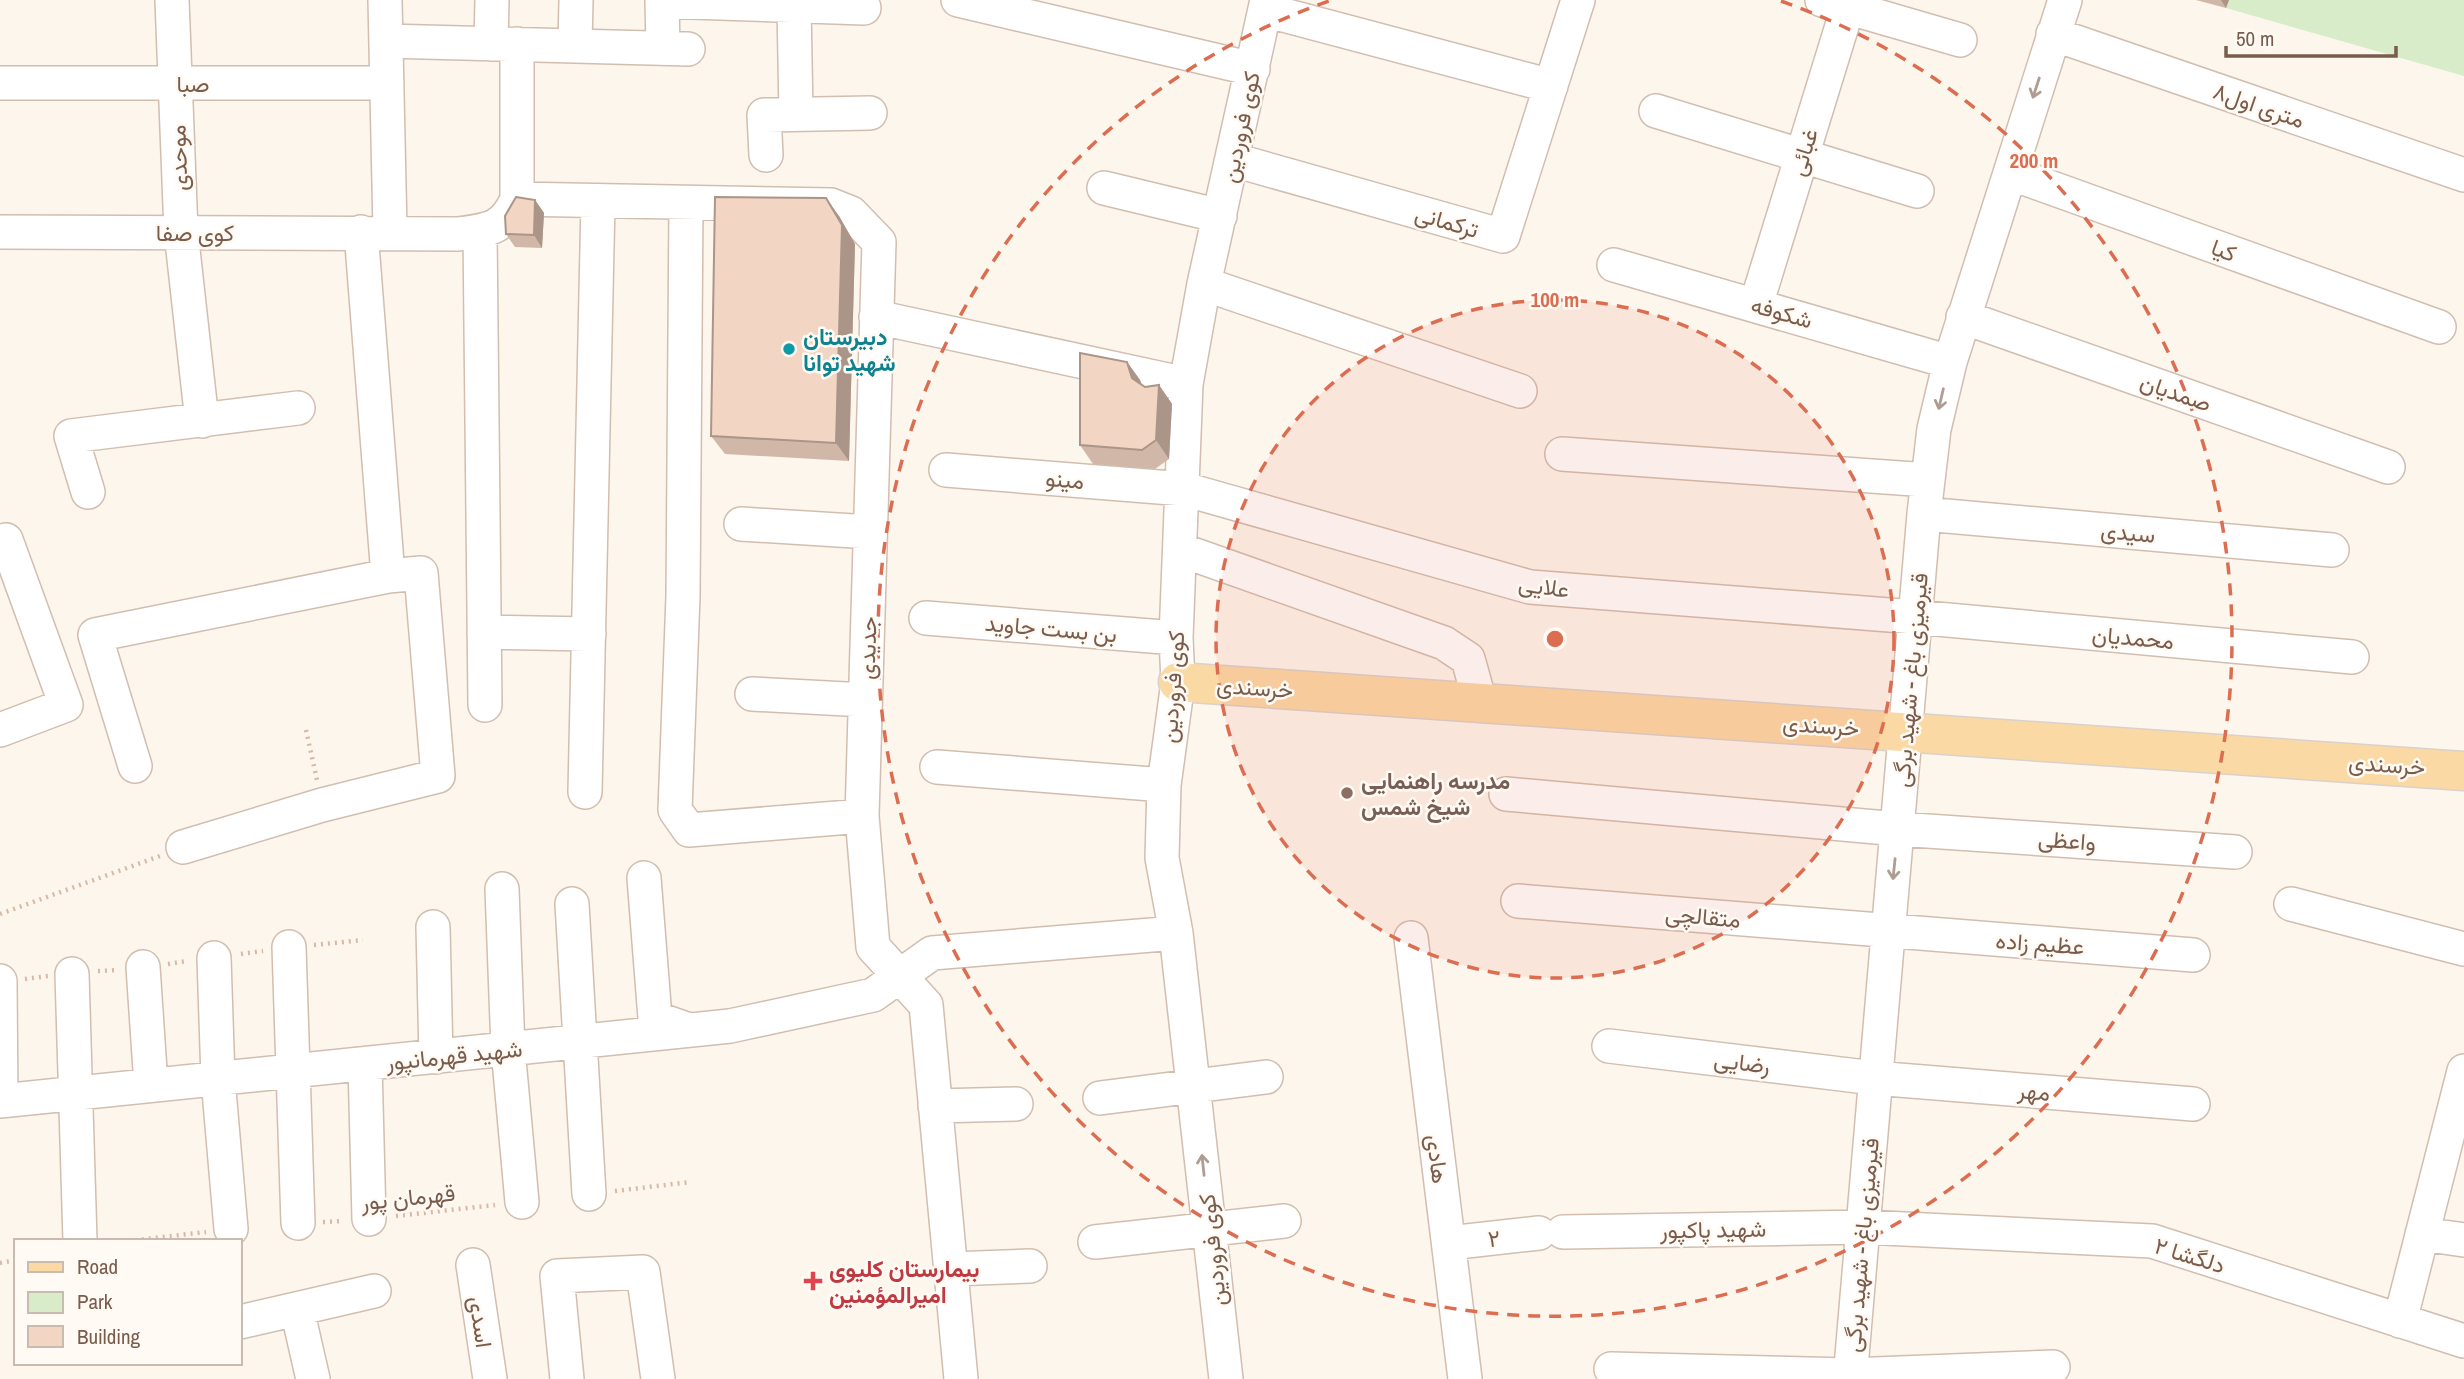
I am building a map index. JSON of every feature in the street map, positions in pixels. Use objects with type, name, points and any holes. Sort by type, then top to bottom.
[{"type":"main road","name":"خرسندی","points":[[1178,681],[2464,771]]},
{"type":"street","name":"موحدی","points":[[172,0],[181,232],[202,421]]},
{"type":"street","points":[[385,0],[387,83],[375,231],[388,576]]},
{"type":"street","points":[[485,705],[469,232],[508,219],[531,200],[504,44],[492,0]]},
{"type":"street","points":[[575,46],[576,0]]},
{"type":"street","points":[[958,0],[1253,69]]},
{"type":"street","name":"ترکمانی","points":[[1234,160],[1503,236],[1578,0]]},
{"type":"street","name":"قیرمیزی باغ - شهید برگی","points":[[1850,1377],[1874,1078],[1924,514],[1934,429],[1963,317],[2065,0]]},
{"type":"street","points":[[386,41],[675,49],[662,1],[864,8]]},
{"type":"street","points":[[1840,3],[1960,40]]},
{"type":"street","name":"غبائی","points":[[1756,304],[1802,155],[1840,3]]},
{"type":"street","points":[[1266,5],[1551,86]]},
{"type":"street","name":"کوی فروردین","points":[[1226,1379],[1176,933],[1162,858],[1164,785],[1178,681],[1176,638],[1184,489],[1186,384],[1203,284],[1234,160],[1266,5]]},
{"type":"street","points":[[794,6],[796,114]]},
{"type":"street","name":"۸متری اول","points":[[2053,34],[2464,175]]},
{"type":"street","name":"صبا","points":[[0,83],[387,83]]},
{"type":"street","points":[[1656,111],[1917,191]]},
{"type":"street","points":[[766,155],[764,115],[870,113]]},
{"type":"street","name":"کیا","points":[[2010,173],[2439,327]]},
{"type":"street","points":[[1104,188],[1220,216]]},
{"type":"street","name":"جدیدی","points":[[531,200],[831,205],[851,213],[879,242],[862,816],[873,947],[926,1005],[961,1379]]},
{"type":"street","points":[[585,792],[598,202]]},
{"type":"street","points":[[686,204],[683,596],[675,810],[690,830],[862,816]]},
{"type":"street","name":"کوی صفا","points":[[0,232],[469,232]]},
{"type":"street","name":"شکوفه","points":[[1614,265],[1950,362]]},
{"type":"street","points":[[1203,284],[1520,391]]},
{"type":"street","points":[[876,317],[1186,384]]},
{"type":"street","name":"صمدیان","points":[[1963,317],[2388,467]]},
{"type":"street","points":[[88,492],[71,436],[298,408]]},
{"type":"street","points":[[1562,454],[1928,480]]},
{"type":"street","name":"مینو","points":[[946,470],[1184,489]]},
{"type":"street","name":"علایی","points":[[1184,489],[1530,587],[1915,617]]},
{"type":"street","name":"سیدی","points":[[1924,514],[2332,550]]},
{"type":"street","points":[[741,524],[870,532]]},
{"type":"street","points":[[0,542],[6,540],[66,705],[0,730]]},
{"type":"street","points":[[1181,550],[1444,643],[1468,659],[1480,702]]},
{"type":"street","points":[[135,766],[95,635],[388,576],[421,573],[438,776],[322,805],[183,847]]},
{"type":"street","name":"محمدیان","points":[[1915,617],[2352,657]]},
{"type":"street","name":"بن بست جاوید","points":[[926,618],[1176,638]]},
{"type":"street","points":[[484,632],[589,634]]},
{"type":"street","points":[[752,694],[865,700]]},
{"type":"street","points":[[937,767],[1164,785]]},
{"type":"street","name":"واعظی","points":[[1506,794],[1898,829],[2235,852]]},
{"type":"street","points":[[644,878],[655,1018],[690,1031]]},
{"type":"street","points":[[502,888],[508,1049],[522,1202]]},
{"type":"street","name":"متقالچی","points":[[1518,901],[1888,932]]},
{"type":"street","points":[[572,904],[589,1194]]},
{"type":"street","points":[[2291,904],[2464,949]]},
{"type":"street","points":[[433,927],[436,1057]]},
{"type":"street","name":"عظیم زاده","points":[[1888,932],[2193,955]]},
{"type":"street","name":"شهید قهرمانپور","points":[[0,1101],[730,1026],[873,995],[932,953],[1176,933]]},
{"type":"street","name":"هادی","points":[[1411,938],[1465,1379]]},
{"type":"street","points":[[289,947],[298,1223]]},
{"type":"street","points":[[214,958],[218,1079],[231,1229]]},
{"type":"street","points":[[143,967],[151,1085]]},
{"type":"street","points":[[72,974],[80,1239]]},
{"type":"street","points":[[0,981],[0,1101]]},
{"type":"street","name":"رضایی","points":[[1609,1046],[1874,1078]]},
{"type":"street","points":[[365,1063],[369,1219]]},
{"type":"street","points":[[2400,1321],[2464,1071]]},
{"type":"street","points":[[1100,1098],[1266,1077]]},
{"type":"street","name":"مهر","points":[[1874,1078],[2193,1104]]},
{"type":"street","points":[[935,1106],[1016,1104]]},
{"type":"street","points":[[1095,1241],[1284,1220]]},
{"type":"street","name":"شهید پاکپور","points":[[1551,1232],[1863,1227]]},
{"type":"street","name":"دلگشا ۲","points":[[1863,1227],[2152,1241],[2464,1341]]},
{"type":"street","name":"۲","points":[[1449,1243],[1551,1232]]},
{"type":"street","points":[[2422,1234],[2464,1240]]},
{"type":"street","name":"اسدی","points":[[473,1265],[490,1379]]},
{"type":"street","points":[[951,1269],[1030,1266]]},
{"type":"street","points":[[567,1379],[557,1276],[643,1272],[658,1379]]},
{"type":"street","points":[[242,1322],[374,1291]]},
{"type":"street","points":[[297,1309],[313,1379]]},
{"type":"street","points":[[1611,1369],[1850,1377],[2053,1367]]},
{"type":"path","points":[[306,730],[322,805]]},
{"type":"path","points":[[0,914],[183,847]]},
{"type":"path","points":[[0,981],[143,967],[363,940]]},
{"type":"path","points":[[589,1194],[690,1182]]},
{"type":"path","name":"قهرمان پور","points":[[298,1223],[369,1219],[522,1202]]},
{"type":"path","points":[[145,1239],[231,1229]]},
{"type":"green space","points":[[2229,0],[2464,0],[2464,76],[2226,8]]},
{"type":"building","points":[[516,197],[535,200],[534,235],[506,234],[505,216]]},
{"type":"building","name":"دبیرستان شهید توانا","points":[[715,197],[826,198],[842,225],[836,443],[711,436]]},
{"type":"building","points":[[1080,353],[1127,362],[1132,378],[1145,387],[1159,385],[1156,440],[1142,450],[1080,445]]},
{"type":"place","name":"دبیرستان شهید توانا","points":[[789,349]]},
{"type":"place","name":"مدرسه راهنمایی شیخ شمس","points":[[1347,793]]},
{"type":"place","name":"بیمارستان کلیوی امیرالمؤمنین","points":[[813,1281]]}]
